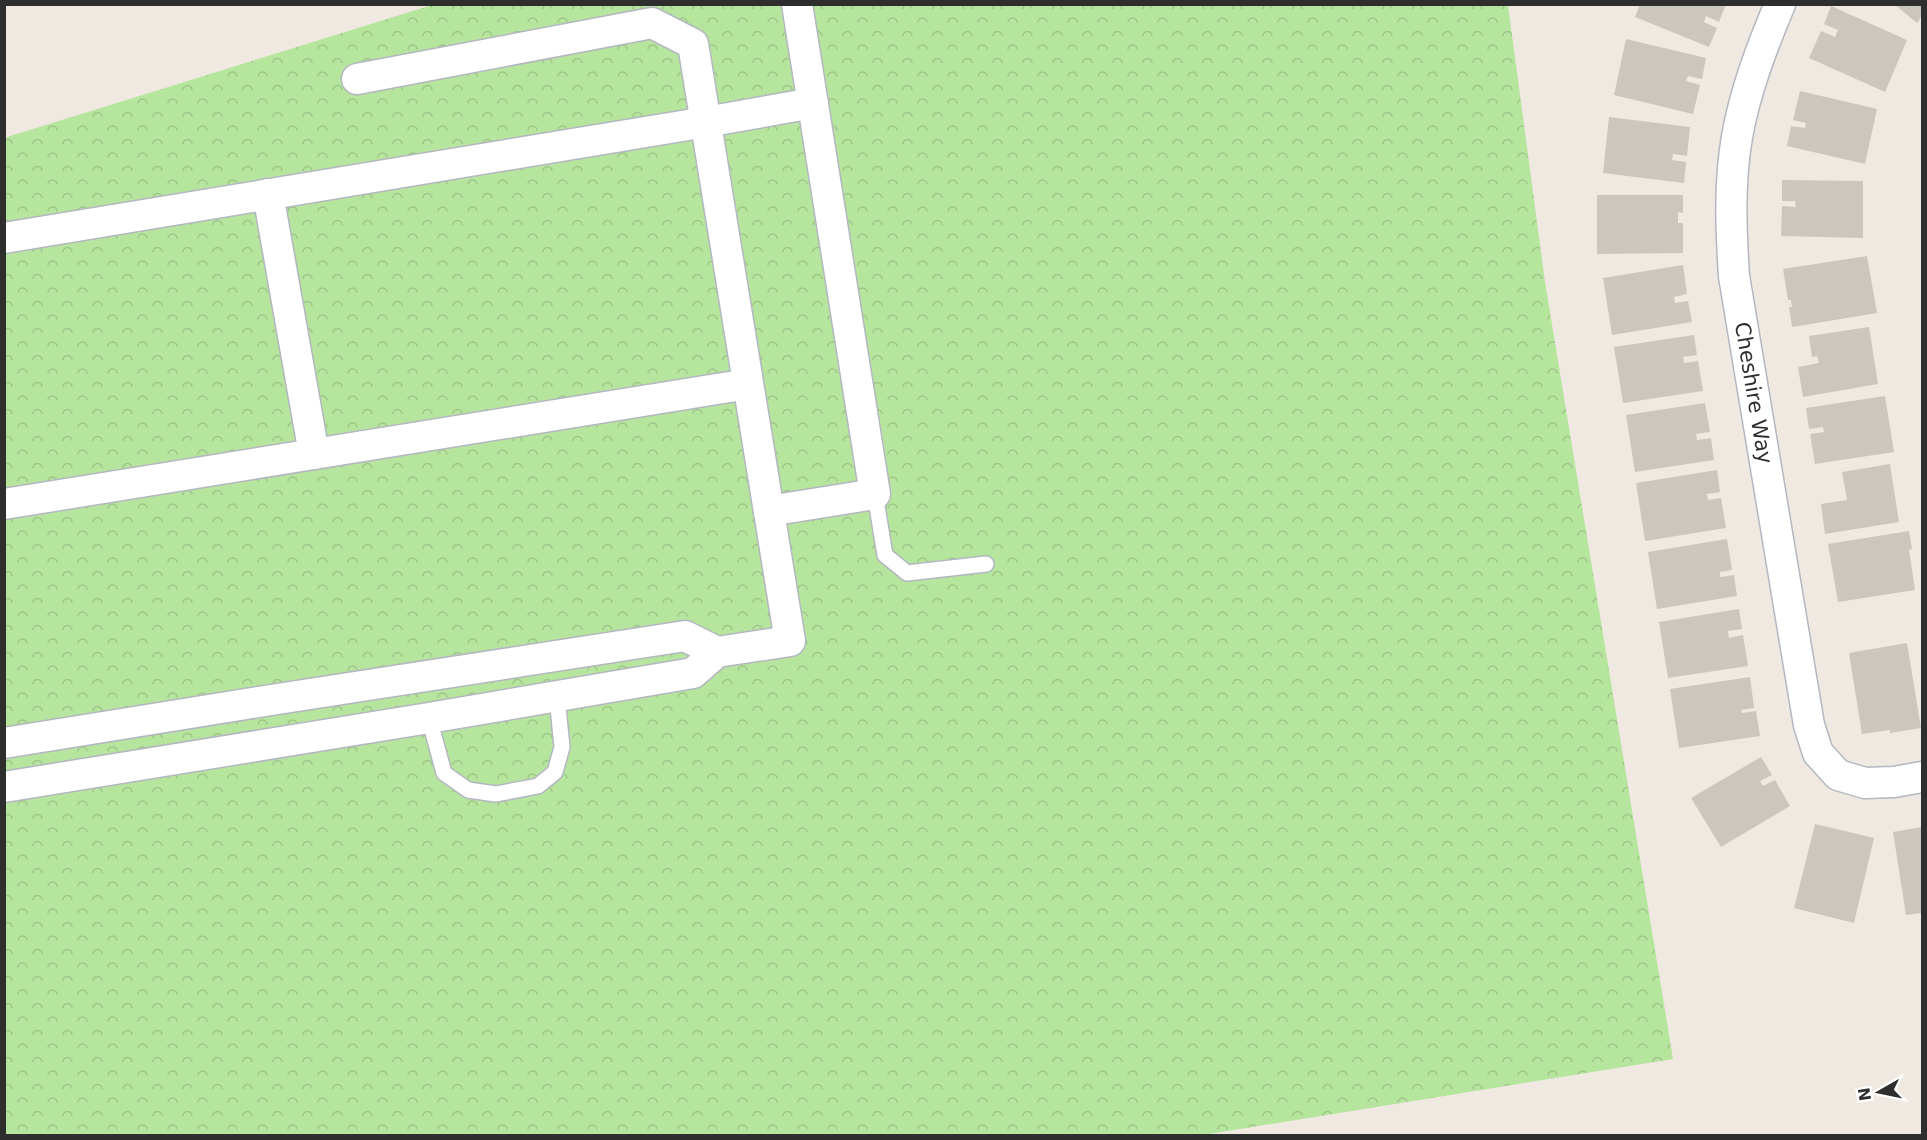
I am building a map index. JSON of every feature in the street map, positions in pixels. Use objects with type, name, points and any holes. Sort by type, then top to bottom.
[{"type":"street","points":[[769,511],[875,494],[797,4]]},
{"type":"street","name":"Cheshire Way","points":[[1780,4],[1761,52],[1737,137],[1732,186],[1731,232],[1734,276],[1809,725],[1818,753],[1838,775],[1865,783],[1894,782],[1923,777]]},
{"type":"street","points":[[4,787],[693,673],[717,652],[790,641],[693,44],[652,23],[357,79]]},
{"type":"street","points":[[4,238],[813,103]]},
{"type":"street","points":[[268,194],[314,454]]},
{"type":"street","points":[[4,504],[748,384]]},
{"type":"street","points":[[4,743],[685,636],[717,652]]},
{"type":"street","points":[[469,669],[477,710]]},
{"type":"lane","points":[[875,494],[885,555],[907,573],[986,564]]},
{"type":"lane","points":[[429,718],[444,773],[468,790],[496,794],[538,786],[555,772],[562,747],[557,697]]},
{"type":"green space","points":[[432,5],[1508,5],[1545,282],[1673,1059],[1203,1135],[5,1135],[4,138]]},
{"type":"building","points":[[1640,4],[1726,4],[1719,22],[1706,16],[1704,22],[1717,28],[1709,47],[1635,17]]},
{"type":"building","points":[[1894,4],[1922,4],[1922,16],[1917,23]]},
{"type":"building","points":[[1831,6],[1907,40],[1885,92],[1809,58],[1821,31],[1835,37],[1838,30],[1824,24]]},
{"type":"building","points":[[1626,39],[1706,58],[1702,79],[1688,76],[1686,81],[1700,85],[1693,114],[1614,95]]},
{"type":"building","points":[[1800,91],[1877,109],[1865,164],[1787,146],[1791,126],[1805,128],[1806,123],[1793,120]]},
{"type":"building","points":[[1609,117],[1690,127],[1687,156],[1673,154],[1672,160],[1686,162],[1684,183],[1603,173]]},
{"type":"building","points":[[1782,180],[1863,181],[1863,238],[1781,236],[1782,206],[1796,207],[1795,201],[1782,201]]},
{"type":"building","points":[[1597,195],[1683,195],[1683,213],[1678,212],[1678,223],[1683,223],[1683,253],[1597,254]]},
{"type":"building","points":[[1867,256],[1877,313],[1792,327],[1789,307],[1792,307],[1791,300],[1788,300],[1783,269]]},
{"type":"building","points":[[1683,265],[1687,294],[1674,297],[1675,303],[1688,301],[1692,322],[1612,335],[1603,278]]},
{"type":"building","points":[[1869,327],[1878,384],[1803,397],[1798,367],[1819,363],[1817,356],[1812,357],[1809,336]]},
{"type":"building","points":[[1694,335],[1697,355],[1683,357],[1684,363],[1698,361],[1703,391],[1623,403],[1614,347]]},
{"type":"building","points":[[1885,396],[1894,452],[1815,464],[1810,434],[1824,432],[1823,427],[1809,429],[1806,408]]},
{"type":"building","points":[[1705,403],[1710,432],[1696,434],[1697,440],[1711,438],[1714,460],[1635,472],[1626,415]]},
{"type":"building","points":[[1890,464],[1899,522],[1825,534],[1821,504],[1847,500],[1842,472]]},
{"type":"building","points":[[1717,470],[1720,492],[1707,494],[1708,500],[1721,498],[1726,528],[1645,541],[1636,483]]},
{"type":"building","points":[[1909,531],[1912,549],[1909,550],[1915,590],[1838,602],[1828,544]]},
{"type":"building","points":[[1727,539],[1732,570],[1720,572],[1720,577],[1734,575],[1737,596],[1657,609],[1648,552]]},
{"type":"building","points":[[1739,609],[1742,629],[1728,631],[1729,638],[1743,635],[1748,666],[1668,678],[1659,622]]},
{"type":"building","points":[[1907,643],[1921,728],[1890,733],[1890,730],[1862,734],[1849,653]]},
{"type":"building","points":[[1750,677],[1754,708],[1741,710],[1742,713],[1756,711],[1760,736],[1679,748],[1670,689]]},
{"type":"building","points":[[1761,757],[1772,775],[1760,781],[1763,786],[1775,780],[1790,806],[1721,847],[1691,798]]},
{"type":"building","points":[[1815,824],[1874,838],[1854,923],[1794,908]]},
{"type":"building","points":[[1922,827],[1922,913],[1906,915],[1893,832]]}]
